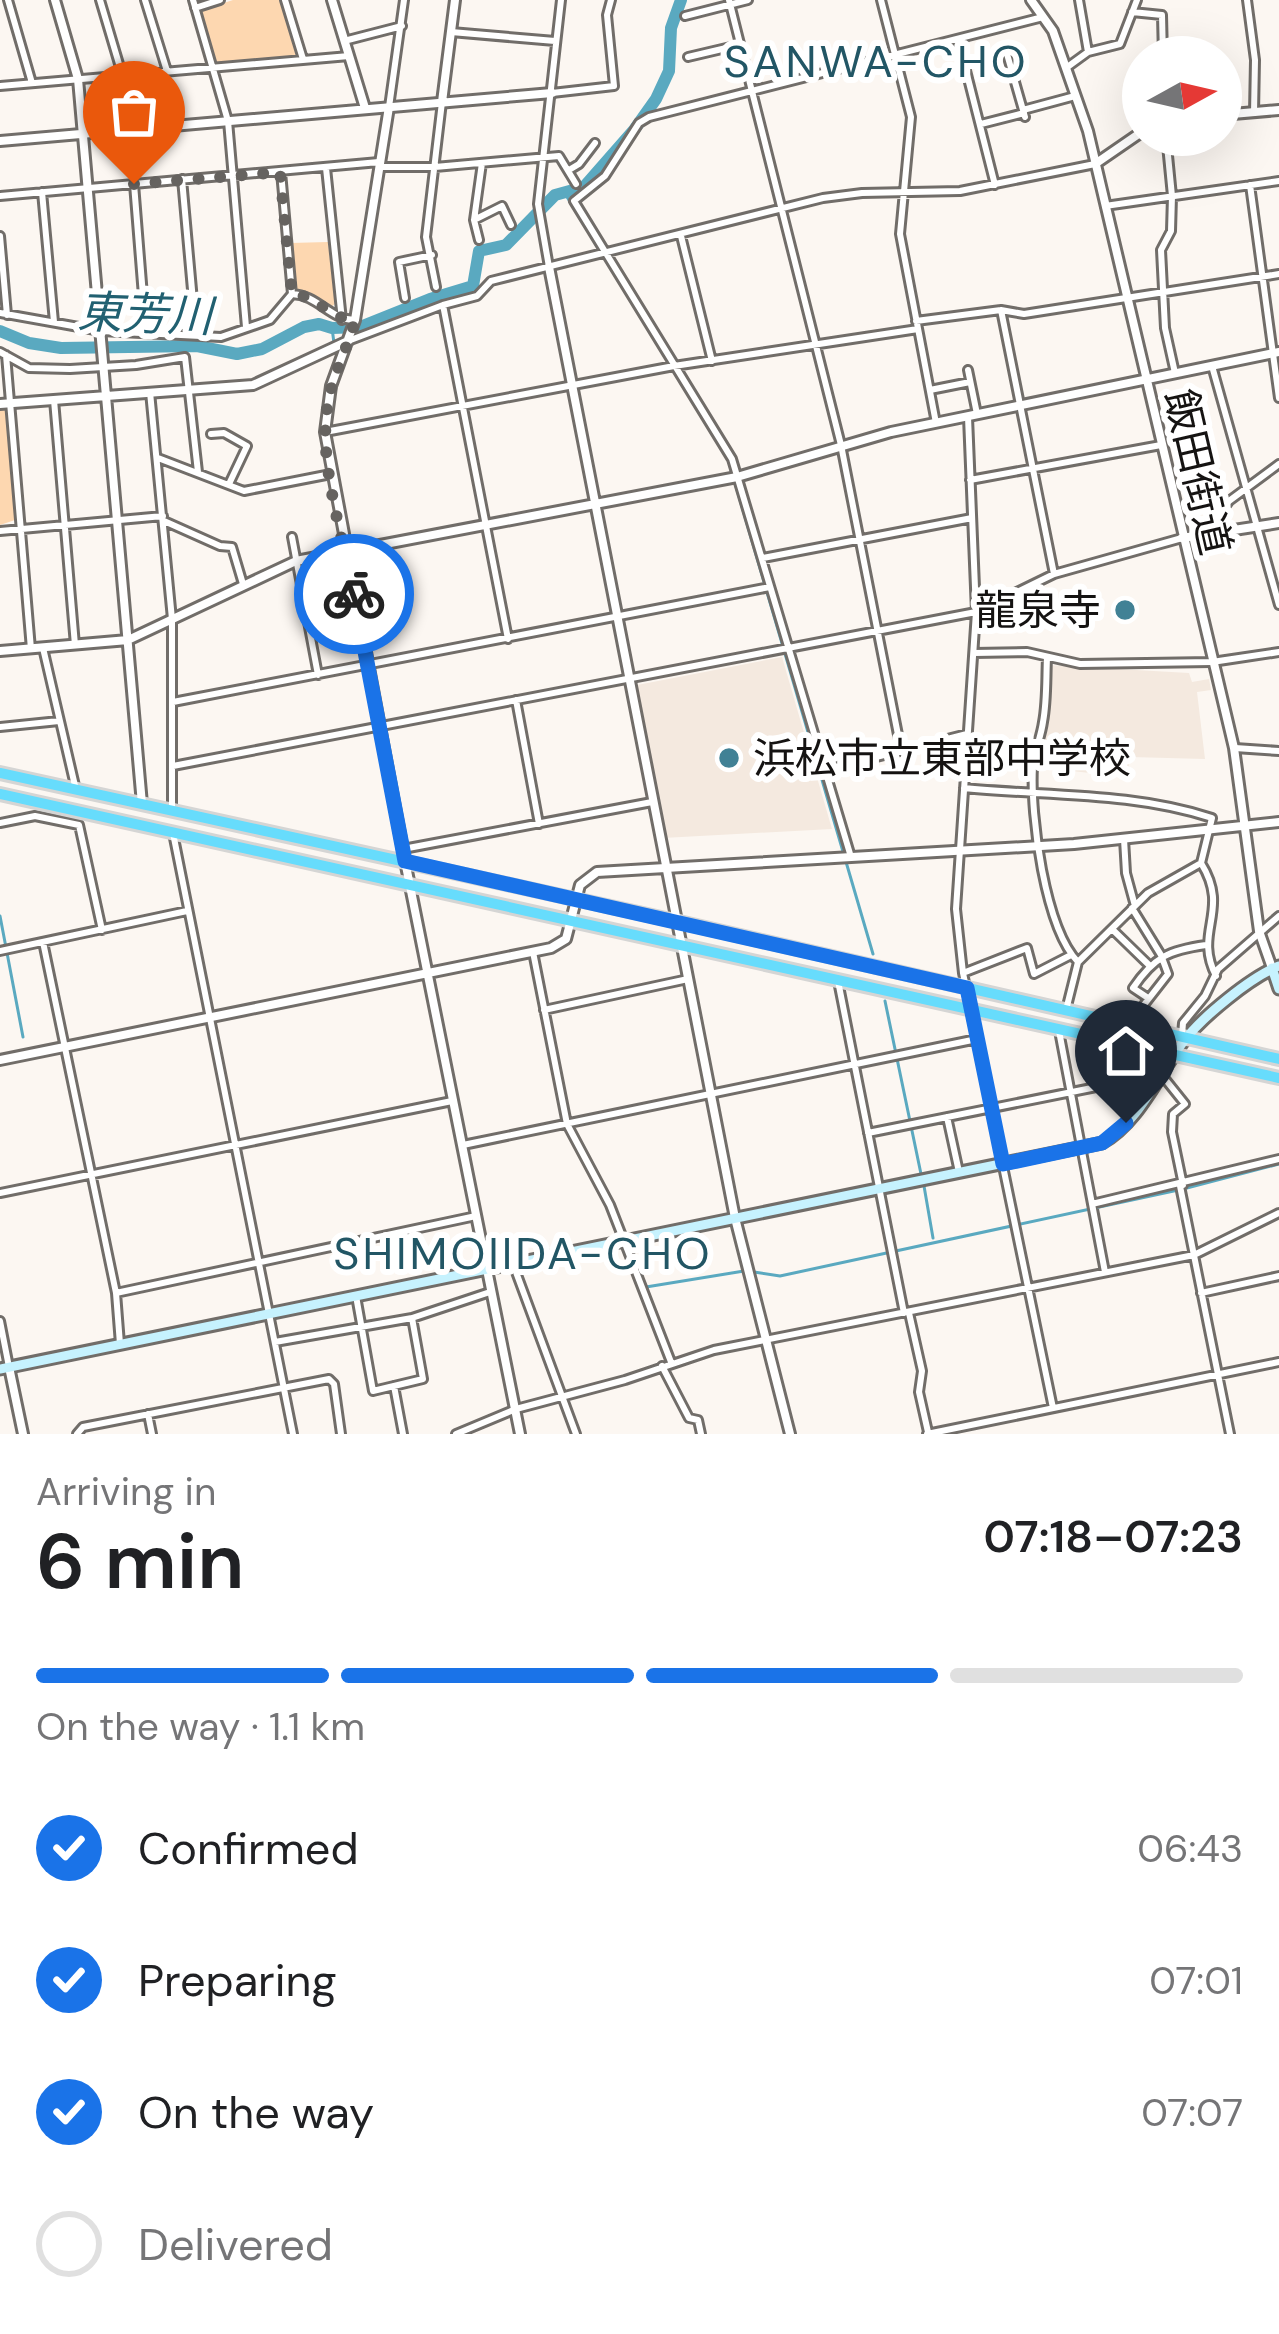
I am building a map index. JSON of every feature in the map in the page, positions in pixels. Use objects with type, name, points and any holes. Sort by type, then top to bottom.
[{"type":"highway","points":[[0,772],[404,855],[575,901],[1279,1059]]},
{"type":"highway","points":[[0,794],[1279,1078]]},
{"type":"main road","points":[[5,1368],[1080,1149],[1112,1137],[1184,1037],[1276,967],[1279,988]]},
{"type":"street","points":[[8,0],[33,84]]},
{"type":"street","points":[[56,0],[78,79],[142,804]]},
{"type":"street","points":[[100,0],[122,74]]},
{"type":"street","points":[[145,0],[166,71]]},
{"type":"street","points":[[220,0],[194,4],[228,121],[246,327]]},
{"type":"street","points":[[285,0],[303,59]]},
{"type":"street","points":[[332,0],[365,108]]},
{"type":"street","points":[[404,0],[355,322],[331,386],[326,432],[410,886],[520,1434]]},
{"type":"street","points":[[436,287],[426,237],[455,0]]},
{"type":"street","points":[[561,0],[538,204],[541,223],[735,1218],[790,1434]]},
{"type":"street","points":[[0,141],[614,86],[611,0]]},
{"type":"street","points":[[685,16],[748,0]]},
{"type":"street","points":[[881,0],[911,117],[900,234],[936,423]]},
{"type":"street","name":"飯田街道","points":[[1031,0],[1066,68],[1095,164],[1234,748],[1259,931],[1276,967]]},
{"type":"street","points":[[1079,0],[1088,52]]},
{"type":"street","points":[[1066,68],[1088,52],[1120,44],[1137,0]]},
{"type":"street","points":[[1246,0],[1255,60],[1254,113]]},
{"type":"street","points":[[729,2],[841,445],[901,750]]},
{"type":"street","points":[[1132,12],[1162,15],[1162,36]]},
{"type":"street","points":[[851,857],[732,459],[574,201],[605,176],[639,123],[665,112],[1043,17]]},
{"type":"street","points":[[344,41],[401,26]]},
{"type":"street","points":[[452,32],[557,41]]},
{"type":"street","points":[[958,39],[995,185]]},
{"type":"street","points":[[688,57],[739,45]]},
{"type":"street","points":[[1007,54],[1024,114]]},
{"type":"street","points":[[0,86],[349,56]]},
{"type":"street","points":[[980,124],[1076,96]]},
{"type":"street","points":[[1242,114],[1279,110]]},
{"type":"street","points":[[568,171],[595,142]]},
{"type":"street","points":[[5,403],[253,385],[350,338],[477,296],[491,281],[845,194],[995,185],[1095,164],[1122,145]]},
{"type":"street","points":[[0,196],[326,168],[435,167],[559,156],[576,184]]},
{"type":"street","points":[[1168,156],[1172,231],[1161,250],[1165,328],[1174,373]]},
{"type":"street","points":[[479,240],[474,220],[482,164]]},
{"type":"street","points":[[326,168],[342,320]]},
{"type":"street","points":[[0,236],[3,314],[102,332],[221,337],[270,320],[292,294],[280,172]]},
{"type":"street","points":[[182,179],[196,334]]},
{"type":"street","points":[[1105,206],[1279,181]]},
{"type":"street","points":[[134,184],[146,334]]},
{"type":"street","points":[[1250,185],[1279,398]]},
{"type":"street","points":[[42,192],[54,322]]},
{"type":"street","points":[[474,220],[502,206],[511,225]]},
{"type":"street","points":[[681,235],[712,361]]},
{"type":"street","points":[[405,298],[399,262],[432,255]]},
{"type":"street","points":[[326,432],[1001,310],[1024,314],[1279,274]]},
{"type":"street","points":[[292,294],[315,299],[342,320],[355,322]]},
{"type":"street","points":[[442,304],[508,639]]},
{"type":"street","points":[[1001,310],[1054,574]]},
{"type":"street","points":[[3,353],[29,368],[104,362],[136,365],[185,357],[198,472]]},
{"type":"street","points":[[3,353],[31,649]]},
{"type":"street","points":[[0,651],[128,640],[296,561],[737,477],[841,445],[936,423],[1276,353]]},
{"type":"street","points":[[1213,366],[1279,605]]},
{"type":"street","points":[[968,370],[976,613],[956,909],[963,973],[1053,1408]]},
{"type":"street","points":[[930,390],[970,382]]},
{"type":"street","points":[[150,392],[172,619],[172,811]]},
{"type":"street","points":[[54,400],[74,644]]},
{"type":"street","points":[[211,434],[224,433],[247,446],[229,485]]},
{"type":"street","points":[[970,480],[1160,445]]},
{"type":"street","points":[[158,458],[244,491],[331,474]]},
{"type":"street","points":[[1206,535],[1229,501],[1279,464]]},
{"type":"street","points":[[0,531],[163,518],[232,548],[243,584]]},
{"type":"street","points":[[762,558],[972,518]]},
{"type":"street","points":[[173,766],[976,613],[1054,574],[1182,538],[1279,523]]},
{"type":"street","points":[[292,537],[319,676]]},
{"type":"street","points":[[173,702],[770,587]]},
{"type":"street","points":[[43,648],[76,790]]},
{"type":"street","points":[[974,652],[1028,652],[1080,664],[1212,662],[1279,652]]},
{"type":"street","points":[[1047,657],[1033,795],[1049,903],[1078,962]]},
{"type":"street","points":[[516,700],[538,824]]},
{"type":"street","points":[[0,727],[59,722]]},
{"type":"street","points":[[825,770],[968,734]]},
{"type":"street","points":[[1234,748],[1279,751]]},
{"type":"street","points":[[964,788],[1135,801],[1184,808],[1212,818],[1201,863],[1210,878],[1215,904],[1206,946],[1216,976]]},
{"type":"street","points":[[404,855],[652,802]]},
{"type":"street","points":[[0,823],[35,816],[80,825],[102,930]]},
{"type":"street","points":[[0,1060],[560,945],[572,922],[580,885],[589,875],[1040,846],[1279,823]]},
{"type":"street","points":[[173,833],[293,1434]]},
{"type":"street","points":[[1124,839],[1134,907],[1168,974],[1129,1024]]},
{"type":"street","points":[[1066,1010],[1078,962],[1148,893],[1201,863]]},
{"type":"street","points":[[0,952],[187,911]]},
{"type":"street","points":[[1184,1037],[1183,1023],[1218,969],[1279,916]]},
{"type":"street","points":[[1112,929],[1149,964]]},
{"type":"street","points":[[43,942],[116,1293],[120,1345]]},
{"type":"street","points":[[1148,998],[1133,988],[1149,964],[1161,955],[1206,946]]},
{"type":"street","points":[[963,973],[1027,948],[1034,974],[1071,955]]},
{"type":"street","points":[[532,952],[567,1124],[625,1241],[666,1365],[689,1418],[698,1420],[701,1434]]},
{"type":"street","points":[[544,1010],[688,980]]},
{"type":"street","points":[[838,981],[879,1190],[922,1371],[919,1392],[928,1434],[1279,1362]]},
{"type":"street","points":[[1060,1031],[1105,1272]]},
{"type":"street","points":[[461,1145],[977,1039]]},
{"type":"street","points":[[868,1133],[1161,1074],[1185,1104],[1173,1114],[1172,1132],[1230,1434]]},
{"type":"street","points":[[0,1193],[452,1101]]},
{"type":"street","points":[[947,1117],[959,1173]]},
{"type":"street","points":[[1092,1204],[1279,1159]]},
{"type":"street","points":[[456,1434],[515,1409],[714,1350],[1194,1255],[1279,1213]]},
{"type":"street","points":[[116,1293],[476,1216]]},
{"type":"street","points":[[513,1264],[576,1434]]},
{"type":"street","points":[[1201,1293],[1279,1276]]},
{"type":"street","points":[[274,1342],[412,1318],[490,1292]]},
{"type":"street","points":[[356,1296],[373,1391],[423,1379],[412,1318]]},
{"type":"street","points":[[0,1321],[5,1368],[23,1434]]},
{"type":"street","points":[[77,1434],[83,1427],[329,1379],[334,1384],[341,1434]]},
{"type":"street","points":[[394,1386],[403,1434]]},
{"type":"street","points":[[148,1414],[152,1434]]},
{"type":"shaded area","points":[[233,0],[281,0],[297,53],[294,57],[212,60],[199,11]]},
{"type":"shaded area","points":[[328,242],[335,304],[331,307],[317,297],[294,291],[290,243]]},
{"type":"shaded area","points":[[0,407],[6,410],[15,520],[0,525]]},
{"type":"shaded area","name":"浜松市立東部中学校","points":[[782,657],[832,829],[663,838],[632,686]]},
{"type":"shaded area","points":[[1048,665],[1189,673],[1192,682],[1209,679],[1211,690],[1197,692],[1205,759],[1130,757],[1127,777],[1035,767],[1045,721]]},
{"type":"waterway","name":"東芳川","points":[[0,331],[29,343],[61,348],[197,346],[237,354],[262,349],[304,327],[360,327],[473,286],[479,251],[506,245],[555,195],[584,187],[634,130],[669,71],[671,28],[681,0]]},
{"type":"waterway","points":[[564,192],[728,459],[873,954]]},
{"type":"waterway","points":[[332,328],[334,343]]},
{"type":"waterway","points":[[0,916],[23,1037]]},
{"type":"waterway","points":[[885,1001],[921,1174]]},
{"type":"waterway","points":[[754,1272],[780,1276],[1279,1164]]},
{"type":"waterway","points":[[924,1186],[933,1238]]},
{"type":"waterway","points":[[629,1245],[646,1287],[744,1271]]},
{"type":"way so far","points":[[134,184],[280,172],[292,294],[315,299],[342,320],[355,320],[331,386],[326,418],[331,474],[354,594]]},
{"type":"place","name":"龍泉寺","points":[[1125,610]]},
{"type":"place","name":"浜松市立東部中学校","points":[[729,758]]},
{"type":"district","name":"SANWA-CHO","points":[[876,61]]},
{"type":"district","name":"SHIMOIIDA-CHO","points":[[523,1253]]},
{"type":"route","points":[[354,594],[405,861],[967,988],[1003,1164],[1102,1143],[1126,1123]]}]
